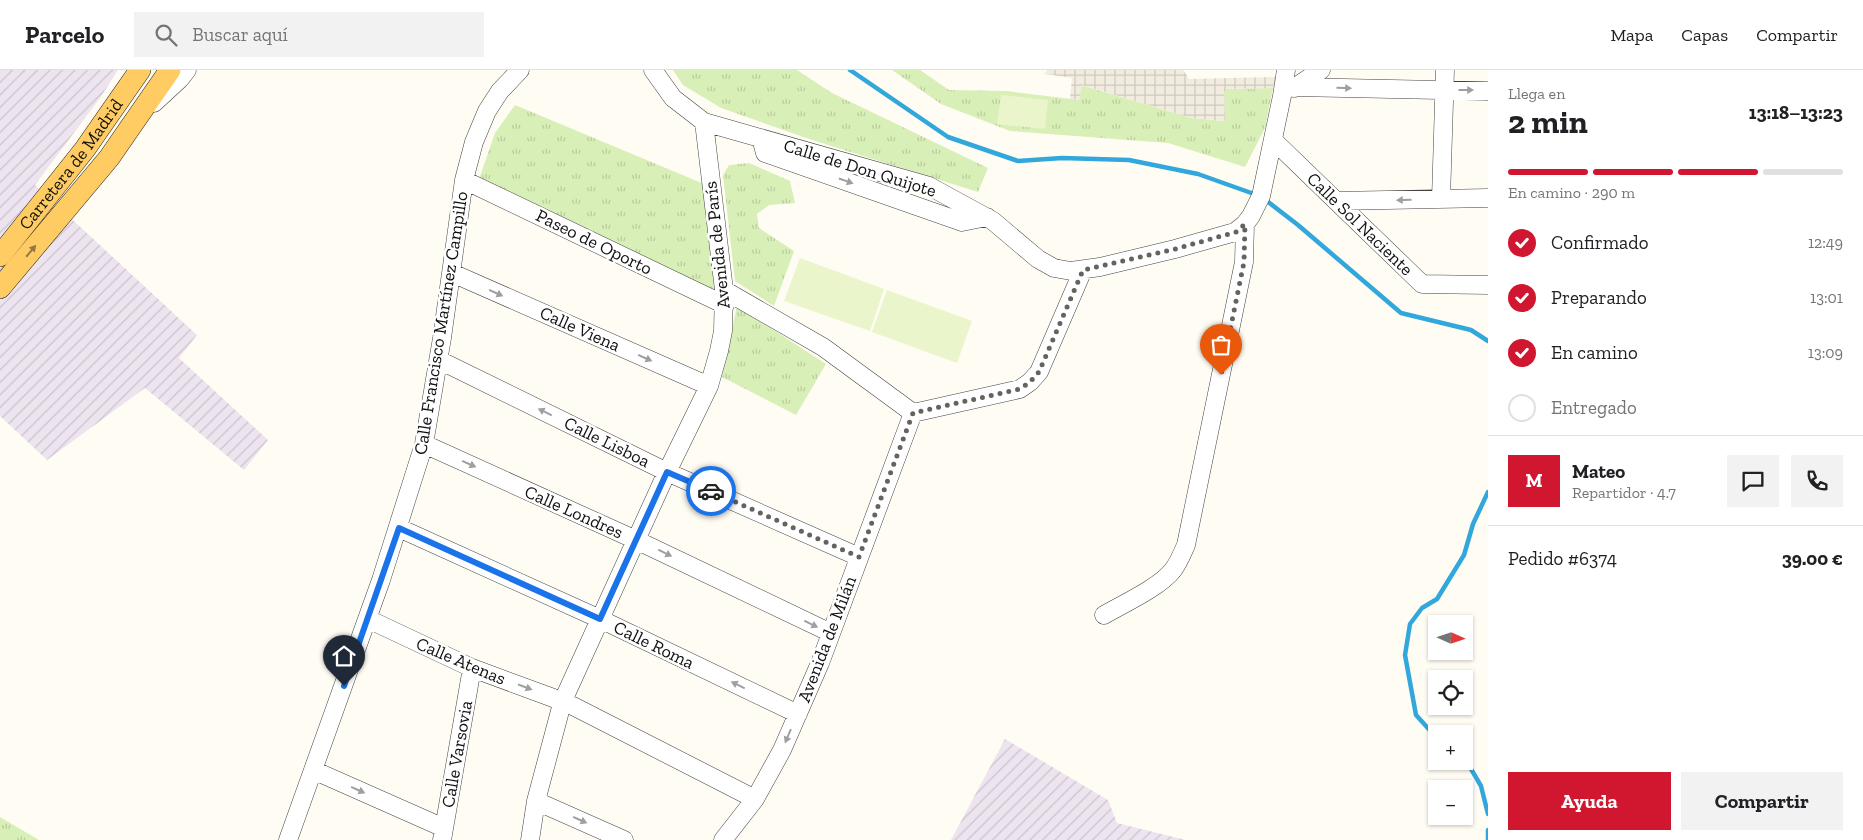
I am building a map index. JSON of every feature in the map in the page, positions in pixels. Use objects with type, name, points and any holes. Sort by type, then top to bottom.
[{"type":"main road","name":"Carretera de Madrid","points":[[0,256],[85,149],[140,70]]},
{"type":"main road","points":[[0,288],[108,158],[170,70]]},
{"type":"street","points":[[138,116],[188,70]]},
{"type":"street","name":"Calle Francisco Martínez Campillo","points":[[288,840],[368,619],[399,528],[424,444],[439,360],[464,180],[474,142],[487,112],[500,91],[520,70]]},
{"type":"street","name":"Calle de Don Quijote","points":[[652,70],[673,98],[704,122],[929,186],[987,218],[1038,260],[1054,268],[1071,271],[1091,268],[1175,249],[1236,232],[1245,224]]},
{"type":"street","points":[[1104,615],[1151,588],[1172,571],[1183,552],[1244,262],[1245,224],[1252,216],[1261,196],[1272,140],[1289,91],[1286,70]]},
{"type":"street","points":[[1289,91],[1321,70]]},
{"type":"street","points":[[1441,199],[1445,70]]},
{"type":"street","points":[[1289,91],[1488,91]]},
{"type":"street","name":"Avenida de París","points":[[530,840],[536,801],[564,703],[667,472],[709,386],[719,351],[723,331],[724,298],[704,122]]},
{"type":"street","points":[[761,138],[765,153],[962,222],[987,218]]},
{"type":"street","name":"Calle Sol Naciente","points":[[1272,140],[1422,284],[1488,284]]},
{"type":"street","name":"Paseo de Oporto","points":[[464,180],[724,298]]},
{"type":"street","points":[[1336,201],[1488,198]]},
{"type":"street","points":[[724,298],[823,347],[913,413],[1020,389],[1030,382],[1039,372],[1091,268]]},
{"type":"street","name":"Calle Viena","points":[[452,273],[709,386]]},
{"type":"street","name":"Calle Lisboa","points":[[439,360],[667,472],[859,557]]},
{"type":"street","name":"Avenida de Milán","points":[[724,840],[755,799],[782,750],[798,714],[831,633],[913,413]]},
{"type":"street","name":"Calle Londres","points":[[424,444],[636,540],[831,633]]},
{"type":"street","name":"Calle Roma","points":[[399,528],[600,619],[798,714]]},
{"type":"street","name":"Calle Atenas","points":[[368,619],[472,668],[564,703],[755,799]]},
{"type":"street","name":"Calle Varsovia","points":[[443,834],[472,668]]},
{"type":"street","points":[[313,770],[443,834]]},
{"type":"street","points":[[536,801],[624,840]]},
{"type":"shaded area","points":[[0,70],[118,70],[100,98],[35,185],[197,335],[179,358],[268,440],[244,470],[145,388],[47,460],[0,416]]},
{"type":"shaded area","points":[[1047,70],[1183,70],[1189,79],[1276,77],[1273,88],[1224,89],[1225,121],[1192,118],[1082,85],[1079,100],[1070,99],[1072,78],[1045,74]]},
{"type":"shaded area","points":[[1005,739],[1108,800],[1117,823],[1186,840],[951,840]]},
{"type":"green space","points":[[673,70],[797,70],[832,93],[988,168],[978,192],[812,140],[721,108],[683,85]]},
{"type":"green space","points":[[892,70],[920,70],[949,90],[1006,91],[1079,100],[1081,85],[1192,118],[1225,121],[1224,89],[1273,88],[1265,128],[1245,167],[1168,143],[1010,131],[941,104]]},
{"type":"green space","points":[[1001,95],[1048,100],[1045,129],[997,124]]},
{"type":"green space","points":[[515,105],[704,184],[715,295],[478,182],[495,133]]},
{"type":"green space","points":[[749,163],[790,181],[795,203],[769,205],[757,214],[759,228],[794,251],[774,306],[735,281],[723,175],[729,165]]},
{"type":"green space","points":[[800,258],[884,289],[870,331],[784,301]]},
{"type":"green space","points":[[887,290],[972,321],[957,363],[872,332]]},
{"type":"green space","points":[[737,306],[826,364],[796,415],[722,377]]},
{"type":"green space","points":[[0,817],[39,840],[0,840]]},
{"type":"waterway","points":[[850,70],[948,137],[1018,161],[1062,158],[1129,160],[1198,174],[1257,195]]},
{"type":"waterway","points":[[1263,198],[1298,225],[1401,313],[1471,330],[1488,341]]},
{"type":"waterway","points":[[1428,728],[1416,715],[1405,655],[1410,624],[1422,608],[1437,599],[1464,555],[1473,524],[1488,492]]},
{"type":"waterway","points":[[1472,770],[1481,786],[1488,814]]},
{"type":"waterway","points":[[1488,830],[1488,840]]},
{"type":"way so far","points":[[711,491],[859,557],[913,413],[1020,389],[1030,382],[1039,372],[1083,270],[1175,249],[1236,232],[1245,224],[1246,249],[1244,262],[1221,375]]},
{"type":"route","points":[[344,686],[399,528],[600,619],[667,472],[711,491]]}]
